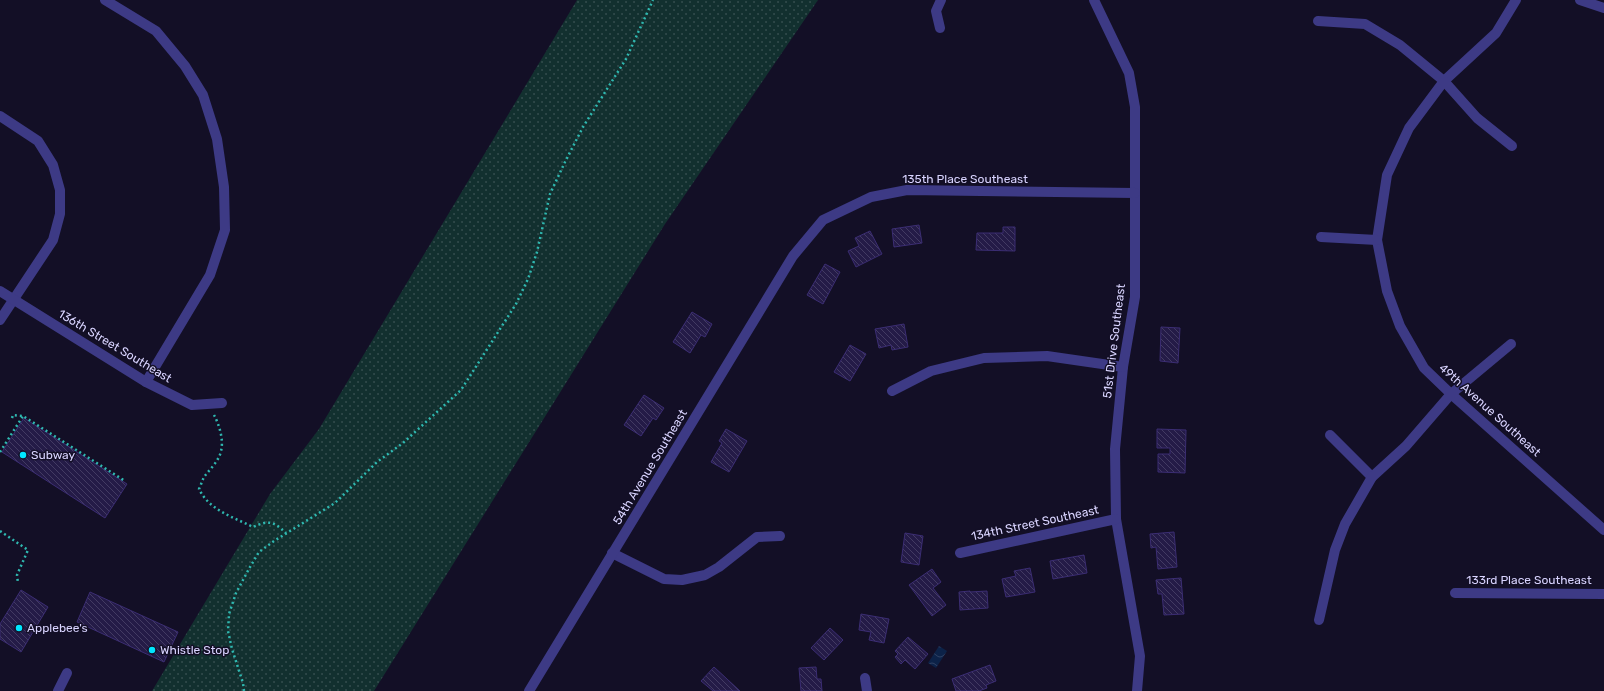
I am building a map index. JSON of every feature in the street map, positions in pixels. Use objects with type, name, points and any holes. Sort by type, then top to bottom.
[{"type":"street","points":[[105,0],[156,31],[185,66],[203,95],[217,139],[224,187],[225,230],[210,275],[146,382]]},
{"type":"street","points":[[940,28],[936,11],[941,0]]},
{"type":"street","name":"51st Drive Southeast","points":[[1094,0],[1129,73],[1135,107],[1135,297],[1123,367],[1115,449],[1116,519],[1140,656],[1137,691]]},
{"type":"street","name":"49th Avenue Southeast","points":[[1516,0],[1496,33],[1444,81],[1409,128],[1387,175],[1377,240],[1387,291],[1400,326],[1424,368],[1451,394],[1604,530]]},
{"type":"street","points":[[1580,0],[1604,8]]},
{"type":"street","points":[[1318,20],[1365,24],[1400,45],[1444,81],[1477,118],[1512,146]]},
{"type":"street","points":[[0,116],[38,141],[53,165],[60,190],[60,214],[53,240],[41,261],[0,320]]},
{"type":"street","name":"135th Place Southeast","points":[[793,256],[824,220],[871,197],[907,190],[1135,193]]},
{"type":"street","points":[[1321,237],[1377,240]]},
{"type":"street","name":"54th Avenue Southeast","points":[[529,691],[793,256]]},
{"type":"street","name":"136th Street Southeast","points":[[0,291],[146,382],[192,405],[222,403]]},
{"type":"street","points":[[1319,620],[1335,550],[1345,524],[1372,477],[1406,446],[1451,394],[1511,344]]},
{"type":"street","points":[[892,391],[931,371],[984,358],[1048,356],[1123,367]]},
{"type":"street","points":[[1330,435],[1372,477]]},
{"type":"street","name":"134th Street Southeast","points":[[960,553],[1116,519]]},
{"type":"street","points":[[612,553],[664,579],[682,580],[705,575],[719,567],[757,537],[780,536]]},
{"type":"street","name":"133rd Place Southeast","points":[[1455,593],[1604,594]]},
{"type":"street","points":[[58,691],[67,674]]},
{"type":"street","points":[[865,678],[867,691]]},
{"type":"path","points":[[244,691],[244,683],[232,649],[228,631],[229,614],[236,593],[250,567],[259,552],[286,533],[335,504],[377,462],[403,443],[461,390],[516,304],[528,279],[537,252],[550,194],[564,162],[583,127],[626,59],[654,0]]},
{"type":"path","points":[[209,404],[219,428],[222,451],[214,465],[203,478],[199,489],[219,511],[252,527],[264,523],[276,524],[286,533]]},
{"type":"path","points":[[12,418],[13,415],[23,416],[125,481]]},
{"type":"path","points":[[0,452],[23,416]]},
{"type":"path","points":[[0,531],[28,550],[17,575],[18,583]]},
{"type":"green space","points":[[577,0],[818,0],[665,224],[374,691],[152,691],[270,494],[319,429]]},
{"type":"water","points":[[939,646],[947,651],[936,668],[928,663]]},
{"type":"building","points":[[919,225],[922,243],[894,247],[892,229]]},
{"type":"building","points":[[1003,227],[1015,227],[1015,251],[976,250],[977,233],[1003,233]]},
{"type":"building","points":[[870,231],[882,254],[856,267],[848,251],[859,246],[855,238]]},
{"type":"building","points":[[825,264],[840,272],[823,304],[807,295]]},
{"type":"building","points":[[692,312],[712,324],[705,337],[701,335],[690,353],[673,342]]},
{"type":"building","points":[[904,324],[908,347],[892,350],[891,345],[879,348],[875,329]]},
{"type":"building","points":[[1161,327],[1180,328],[1178,363],[1160,361]]},
{"type":"building","points":[[850,345],[866,354],[850,381],[834,372]]},
{"type":"building","points":[[644,395],[664,408],[656,420],[653,418],[641,436],[624,425]]},
{"type":"building","points":[[24,418],[127,484],[105,518],[2,452]]},
{"type":"building","points":[[726,429],[747,441],[729,472],[711,462],[722,443],[719,441]]},
{"type":"building","points":[[1157,429],[1186,430],[1185,473],[1158,472],[1158,454],[1170,454],[1170,448],[1157,448]]},
{"type":"building","points":[[1174,532],[1177,567],[1158,569],[1156,547],[1151,548],[1150,534]]},
{"type":"building","points":[[905,533],[923,536],[919,565],[901,562]]},
{"type":"building","points":[[1084,555],[1087,573],[1053,579],[1050,561]]},
{"type":"building","points":[[1030,568],[1035,592],[1006,597],[1002,579],[1016,576],[1014,571]]},
{"type":"building","points":[[932,569],[941,582],[933,588],[946,605],[932,616],[909,585]]},
{"type":"building","points":[[1181,578],[1184,614],[1164,615],[1162,594],[1158,594],[1156,580]]},
{"type":"building","points":[[21,590],[48,607],[21,652],[0,639],[0,624]]},
{"type":"building","points":[[987,591],[988,608],[960,610],[959,592]]},
{"type":"building","points":[[90,592],[178,632],[164,662],[77,622]]},
{"type":"building","points":[[861,614],[889,619],[884,643],[869,640],[871,632],[859,630]]},
{"type":"building","points":[[830,628],[843,640],[824,660],[811,648]]},
{"type":"building","points":[[908,637],[928,654],[915,669],[905,660],[901,664],[895,657],[898,654],[895,651]]},
{"type":"building","points":[[990,665],[996,681],[986,685],[987,688],[979,691],[956,691],[952,679]]},
{"type":"building","points":[[714,667],[740,691],[713,691],[701,681]]},
{"type":"building","points":[[816,667],[817,679],[821,679],[822,691],[801,691],[799,668]]},
{"type":"place","name":"Subway","points":[[23,455]]},
{"type":"place","name":"Applebee's","points":[[19,628]]},
{"type":"place","name":"Whistle Stop","points":[[152,650]]}]
